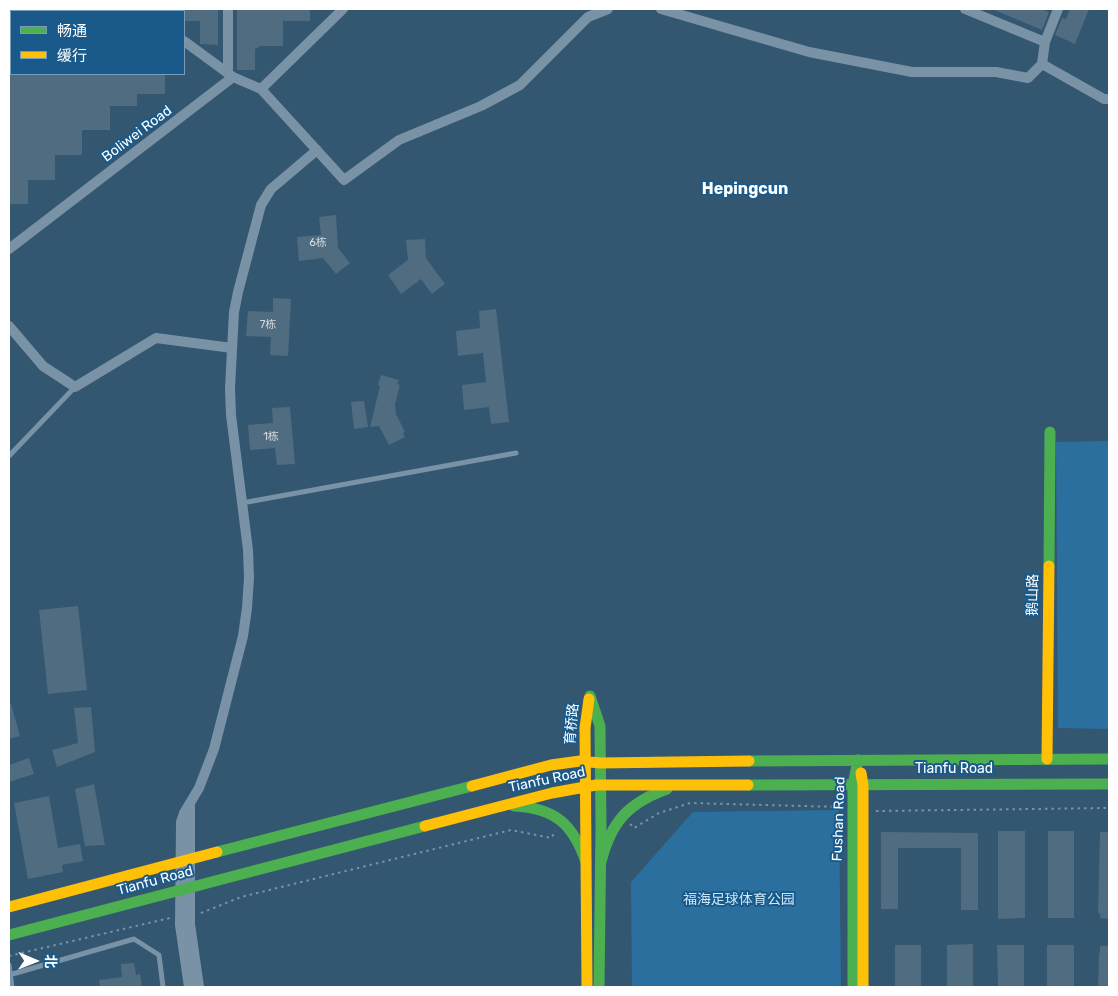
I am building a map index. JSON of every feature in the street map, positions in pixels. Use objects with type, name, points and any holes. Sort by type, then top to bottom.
[{"type":"main road","name":"鹅山路","points":[[1047,759],[1050,432]]},
{"type":"main road","name":"育桥路","points":[[587,987],[585,728],[590,696],[600,726],[601,862],[599,987]]},
{"type":"main road","name":"Tianfu Road","points":[[9,907],[551,765],[585,762],[1109,759]]},
{"type":"main road","name":"Fushan Road","points":[[853,987],[858,760]]},
{"type":"main road","name":"Tianfu Road","points":[[9,935],[500,806],[552,793],[600,785],[1109,784]]},
{"type":"main road","points":[[601,862],[610,831],[635,804],[652,793],[687,785]]},
{"type":"main road","name":"Fushan Road","points":[[858,785],[864,987]]},
{"type":"main road","points":[[500,806],[536,808],[564,821],[582,845],[586,862]]},
{"type":"street","points":[[228,9],[230,75]]},
{"type":"street","points":[[261,89],[343,9]]},
{"type":"street","points":[[185,42],[230,75],[261,89],[344,180],[399,140],[481,106],[520,85],[588,17],[608,9]]},
{"type":"street","points":[[661,9],[810,52],[912,72],[996,72],[1028,78],[1042,64],[1045,42],[1058,9]]},
{"type":"street","points":[[965,9],[1045,42]]},
{"type":"street","points":[[1042,64],[1104,99],[1109,99]]},
{"type":"street","name":"Boliwei Road","points":[[9,249],[230,75]]},
{"type":"street","points":[[189,987],[185,917],[185,861],[190,805],[207,771],[214,749],[243,636],[249,578],[248,550],[231,415],[234,312],[261,205],[271,189],[317,150]]},
{"type":"street","points":[[9,326],[43,366],[75,387],[156,338],[232,348]]},
{"type":"street","points":[[185,917],[199,987]]},
{"type":"lane","points":[[9,456],[75,387]]},
{"type":"lane","points":[[242,503],[516,453]]},
{"type":"lane","points":[[9,975],[134,939],[159,955],[163,987]]},
{"type":"lane","points":[[9,965],[12,987]]},
{"type":"path","points":[[9,956],[162,919],[185,917],[241,897],[511,830],[550,838],[557,829]]},
{"type":"green space","points":[[1109,441],[1109,729],[1058,728],[1056,442]]},
{"type":"green space","name":"福海足球体育公园","points":[[839,810],[841,987],[632,987],[631,882],[693,812]]},
{"type":"building","points":[[218,9],[218,45],[200,44],[200,21],[185,21],[184,10]]},
{"type":"building","points":[[237,9],[310,9],[310,21],[283,21],[283,46],[261,46],[255,49],[255,70],[237,70]]},
{"type":"building","points":[[992,9],[1040,9],[1049,12],[1042,30]]},
{"type":"building","points":[[1070,9],[1089,9],[1075,44],[1055,35],[1062,18],[1066,19]]},
{"type":"building","points":[[10,75],[165,75],[165,94],[137,94],[137,106],[110,106],[110,130],[82,130],[82,155],[55,155],[55,180],[28,180],[28,204],[10,204]]},
{"type":"building","points":[[336,215],[338,248],[350,263],[336,274],[323,258],[299,261],[297,237],[321,235],[319,217]]},
{"type":"building","points":[[425,239],[426,258],[445,284],[432,294],[421,279],[401,294],[388,275],[408,260],[406,240]]},
{"type":"building","points":[[273,298],[291,299],[288,356],[270,355],[271,337],[246,336],[248,311],[273,312]]},
{"type":"building","points":[[496,309],[509,422],[491,424],[489,407],[464,410],[462,385],[486,382],[483,353],[458,356],[456,331],[480,328],[479,311]]},
{"type":"building","points":[[381,375],[399,380],[397,384],[400,385],[395,404],[396,414],[405,432],[403,433],[405,437],[389,445],[379,426],[370,427]]},
{"type":"building","points":[[364,401],[368,427],[354,429],[351,402]]},
{"type":"building","points":[[290,407],[295,464],[277,465],[275,448],[250,450],[248,425],[273,423],[272,408]]},
{"type":"building","points":[[78,606],[87,690],[48,694],[39,610]]},
{"type":"building","points":[[11,704],[20,736],[9,739],[9,705]]},
{"type":"building","points":[[91,707],[95,752],[57,767],[52,750],[78,743],[74,708]]},
{"type":"building","points":[[29,758],[34,774],[9,782],[9,765]]},
{"type":"building","points":[[94,784],[105,845],[85,846],[75,789]]},
{"type":"building","points":[[49,796],[58,848],[80,844],[83,861],[62,865],[63,872],[28,879],[14,803]]},
{"type":"building","points":[[998,831],[1025,831],[1025,918],[998,919]]},
{"type":"building","points":[[1048,831],[1074,831],[1074,918],[1048,918]]},
{"type":"building","points":[[881,832],[978,833],[978,910],[961,910],[961,848],[898,848],[898,909],[881,909]]},
{"type":"building","points":[[1100,832],[1109,832],[1109,919],[1100,918],[1100,913],[1098,913]]},
{"type":"building","points":[[973,944],[973,987],[947,987],[947,945]]},
{"type":"building","points":[[895,945],[921,945],[921,987],[895,987]]},
{"type":"building","points":[[997,945],[1024,945],[1024,987],[998,987]]},
{"type":"building","points":[[1047,945],[1074,945],[1074,987],[1047,987]]},
{"type":"building","points":[[1100,946],[1109,946],[1109,987],[1098,987]]},
{"type":"building","points":[[134,963],[136,975],[140,974],[142,987],[100,987],[99,980],[122,977],[121,964]]},
{"type":"traffic: fast","points":[[1049,566],[1050,432]]},
{"type":"traffic: fast","points":[[590,696],[600,726],[599,987]]},
{"type":"traffic: fast","points":[[749,761],[1109,759]]},
{"type":"traffic: fast","points":[[853,987],[853,785],[858,760]]},
{"type":"traffic: fast","points":[[748,785],[1109,784]]},
{"type":"traffic: fast","points":[[217,852],[472,786]]},
{"type":"traffic: fast","points":[[601,862],[610,836],[623,816],[642,801],[667,789]]},
{"type":"traffic: fast","points":[[514,806],[541,810],[560,821],[575,838],[586,862]]},
{"type":"traffic: fast","points":[[9,935],[425,826]]},
{"type":"traffic: slow","points":[[1047,759],[1049,566]]},
{"type":"traffic: slow","points":[[587,987],[585,728],[589,699]]},
{"type":"traffic: slow","points":[[472,786],[551,765],[580,761],[600,763],[749,761]]},
{"type":"traffic: slow","points":[[861,773],[863,785],[863,987]]},
{"type":"traffic: slow","points":[[425,826],[552,793],[596,785],[748,785]]},
{"type":"traffic: slow","points":[[9,907],[217,852]]},
{"type":"district","name":"Hepingcun","points":[[745,189]]}]
